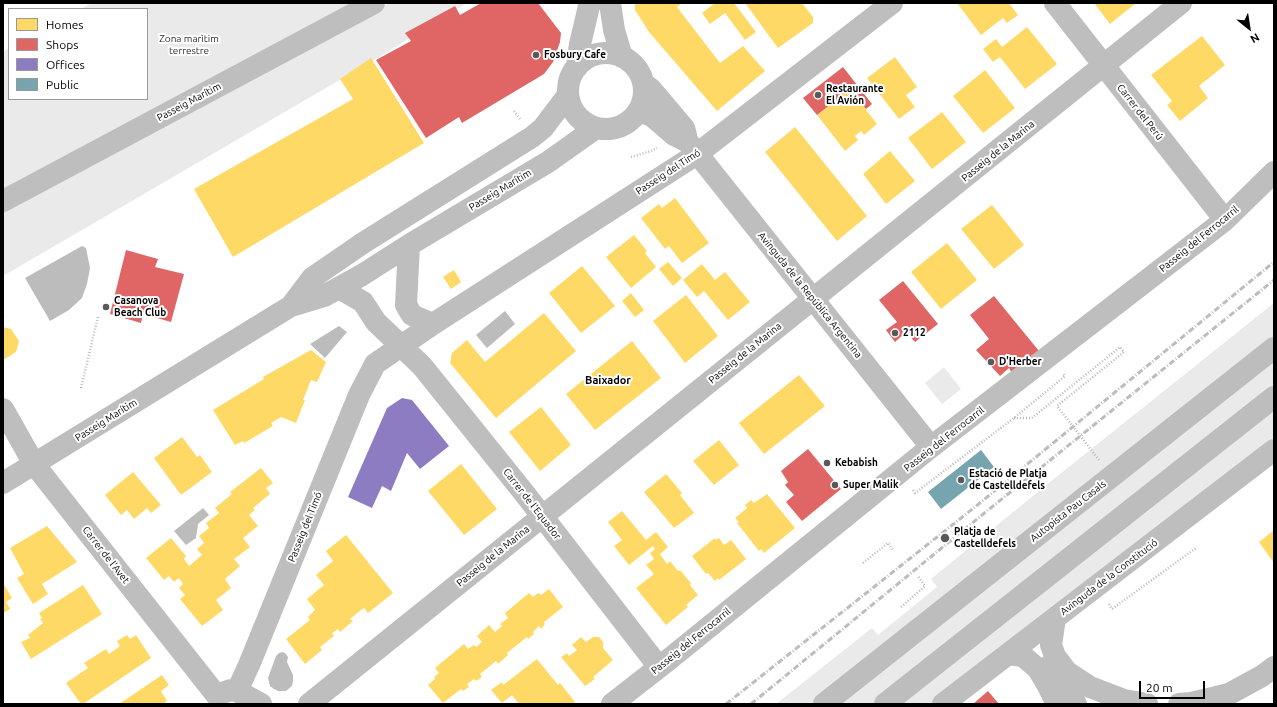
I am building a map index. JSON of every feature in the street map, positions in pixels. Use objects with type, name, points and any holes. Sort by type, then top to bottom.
[{"type":"highway","name":"Autopista Pau Casals","points":[[824,704],[1274,348]]},
{"type":"highway","points":[[885,704],[1274,397]]},
{"type":"street","name":"Passeig Marítim","points":[[3,201],[374,3]]},
{"type":"street","name":"Passeig Marítim","points":[[577,67],[585,21],[591,3]]},
{"type":"street","points":[[568,95],[571,107],[577,116],[596,128],[605,129],[617,127],[628,122],[638,111],[642,102],[643,90],[640,75],[634,66],[622,57],[614,30],[610,3]]},
{"type":"street","name":"Passeig del Timó","points":[[375,364],[692,148],[892,3]]},
{"type":"street","name":"Carrer del Perú","points":[[1055,3],[1225,220]]},
{"type":"street","name":"Passeig de la Marina","points":[[309,704],[1182,3]]},
{"type":"street","name":"Passeig Marítim","points":[[291,306],[312,278],[527,130],[543,128],[568,95],[569,82],[572,74],[577,67],[589,57],[596,54],[613,54],[622,57]]},
{"type":"street","name":"Avinguda de la República Argentina","points":[[642,83],[651,89],[684,128],[692,148]]},
{"type":"street","name":"Avinguda de la República Argentina","points":[[638,111],[652,116],[692,148],[931,447]]},
{"type":"street","name":"Passeig Marítim","points":[[3,483],[291,306],[324,296],[362,275],[409,245],[548,162],[596,128]]},
{"type":"street","name":"Passeig Marítim","points":[[363,302],[362,275],[366,256],[480,186],[527,130]]},
{"type":"street","name":"Passeig del Ferrocarril","points":[[612,704],[931,447],[1225,220],[1274,172]]},
{"type":"street","points":[[409,245],[406,305],[412,315],[433,324]]},
{"type":"street","name":"Passeig del Timó","points":[[339,288],[363,302],[376,322],[401,346]]},
{"type":"street","name":"Passeig del Timó","points":[[222,697],[249,665],[360,395],[375,364],[378,344],[376,322]]},
{"type":"street","name":"Carrer de l'Equador","points":[[401,346],[422,366],[659,667]]},
{"type":"street","name":"Carrer de l'Avet","points":[[3,409],[34,464],[222,697]]},
{"type":"street","name":"Avinguda de la Constitució","points":[[943,704],[1274,450]]},
{"type":"street","points":[[1055,618],[1051,645],[1055,656],[1067,672],[1090,687],[1124,700],[1147,704]]},
{"type":"street","points":[[1028,639],[1071,695],[1076,704]]},
{"type":"street","points":[[1008,654],[1024,656],[1038,669],[1057,704]]},
{"type":"street","points":[[1179,704],[1191,703],[1229,694],[1262,676],[1274,667]]},
{"type":"street","points":[[222,697],[261,704]]},
{"type":"path","points":[[514,111],[527,130]]},
{"type":"path","points":[[631,157],[656,148]]},
{"type":"path","points":[[81,388],[98,317]]},
{"type":"path","points":[[915,492],[1014,418],[1032,418],[1120,347],[1124,352],[1057,406]]},
{"type":"path","points":[[863,564],[888,543],[893,550]]},
{"type":"path","points":[[901,607],[925,586],[918,576]]},
{"type":"green space","name":"Zona marìtim terrestre","points":[[92,3],[360,3],[3,190],[3,52],[8,49],[8,100],[148,100],[148,8],[83,8]]},
{"type":"green space","points":[[390,3],[467,3],[374,60],[3,276],[3,212]]},
{"type":"green space","points":[[1274,303],[1274,462],[959,704],[776,704],[872,628],[878,635],[937,587],[931,579]]},
{"type":"green space","points":[[944,367],[961,389],[942,404],[925,383]]},
{"type":"shaded area","points":[[82,246],[86,248],[90,268],[87,284],[82,298],[69,310],[50,321],[25,278]]},
{"type":"shaded area","points":[[505,311],[515,324],[487,348],[476,335]]},
{"type":"shaded area","points":[[339,326],[347,332],[325,358],[310,344]]},
{"type":"shaded area","points":[[203,508],[209,515],[198,524],[196,538],[186,545],[174,531]]},
{"type":"shaded area","points":[[283,652],[288,657],[287,662],[293,675],[293,681],[292,686],[286,691],[278,691],[270,686],[268,678],[276,656]]},
{"type":"building: Homes","points":[[635,3],[682,3],[677,7],[720,63],[743,46],[765,71],[717,111],[649,32],[635,10]]},
{"type":"building: Homes","points":[[715,3],[734,3],[756,32],[745,40],[725,13],[710,24],[702,13]]},
{"type":"building: Homes","points":[[745,3],[802,3],[813,17],[813,23],[778,48]]},
{"type":"building: Homes","points":[[957,3],[1009,3],[1018,15],[1007,23],[1003,18],[981,35]]},
{"type":"building: Homes","points":[[1094,3],[1136,3],[1110,24]]},
{"type":"building: Homes","points":[[1027,27],[1057,64],[1025,89],[1000,57],[993,62],[983,49],[996,39],[1002,47]]},
{"type":"building: Homes","points":[[1202,36],[1225,65],[1199,86],[1208,98],[1180,121],[1167,105],[1172,101],[1151,75]]},
{"type":"building: Homes","points":[[895,57],[917,87],[906,95],[915,107],[899,119],[867,78]]},
{"type":"building: Homes","points":[[371,58],[424,143],[233,257],[194,189],[353,99],[340,79]]},
{"type":"building: Homes","points":[[985,70],[1015,108],[983,133],[953,96]]},
{"type":"building: Homes","points":[[850,89],[877,124],[864,135],[861,131],[855,136],[858,140],[845,151],[817,115]]},
{"type":"building: Homes","points":[[942,112],[966,142],[932,169],[908,138]]},
{"type":"building: Homes","points":[[795,127],[867,216],[837,241],[765,152]]},
{"type":"building: Homes","points":[[890,151],[915,181],[886,204],[863,174]]},
{"type":"building: Homes","points":[[675,198],[709,243],[682,263],[669,246],[665,249],[641,218],[659,204],[662,208]]},
{"type":"building: Homes","points":[[992,205],[1024,245],[994,269],[961,229]]},
{"type":"building: Homes","points":[[634,235],[647,251],[645,253],[656,267],[631,288],[606,257]]},
{"type":"building: Homes","points":[[947,243],[977,280],[941,309],[911,272]]},
{"type":"building: Homes","points":[[668,262],[682,278],[673,286],[659,269]]},
{"type":"building: Homes","points":[[702,264],[715,280],[725,272],[750,302],[728,320],[704,291],[697,297],[683,280]]},
{"type":"building: Homes","points":[[582,266],[615,306],[581,333],[549,293]]},
{"type":"building: Homes","points":[[454,270],[461,282],[451,289],[443,277]]},
{"type":"building: Homes","points":[[631,293],[644,310],[635,317],[622,301]]},
{"type":"building: Homes","points":[[686,295],[718,336],[685,363],[653,321]]},
{"type":"building: Homes","points":[[544,313],[576,351],[496,418],[450,363],[452,353],[467,340],[485,362]]},
{"type":"building: Homes","points":[[3,327],[11,329],[19,341],[16,352],[5,359],[3,358]]},
{"type":"building: Homes","points":[[632,341],[661,378],[595,430],[566,394]]},
{"type":"building: Homes","points":[[311,350],[326,362],[317,382],[311,380],[296,423],[281,417],[271,423],[273,426],[244,443],[243,441],[235,445],[213,410],[264,379],[263,377]]},
{"type":"building: Homes","points":[[799,375],[825,406],[764,454],[739,423]]},
{"type":"building: Homes","points":[[541,407],[571,445],[540,471],[509,432]]},
{"type":"building: Homes","points":[[182,437],[197,457],[200,455],[212,472],[181,495],[154,458]]},
{"type":"building: Homes","points":[[719,440],[739,465],[714,485],[693,461]]},
{"type":"building: Homes","points":[[461,464],[497,509],[464,535],[428,491]]},
{"type":"building: Homes","points":[[261,468],[273,483],[266,488],[270,494],[253,508],[255,510],[249,515],[258,526],[243,538],[250,547],[234,559],[240,566],[225,579],[231,588],[216,600],[223,610],[202,626],[180,599],[185,595],[179,588],[183,584],[179,578],[174,582],[169,576],[164,580],[146,558],[171,538],[186,556],[184,559],[189,566],[202,555],[197,549],[204,543],[199,536],[209,528],[206,523],[219,513],[215,508],[232,494],[230,492]]},
{"type":"building: Homes","points":[[133,472],[161,505],[151,513],[147,508],[134,519],[127,510],[121,515],[105,495]]},
{"type":"building: Homes","points":[[666,474],[682,493],[680,495],[694,513],[674,528],[644,492]]},
{"type":"building: Homes","points":[[767,494],[795,528],[764,553],[761,549],[759,551],[737,523],[739,522],[735,518],[747,508],[745,505],[751,500],[754,503]]},
{"type":"building: Homes","points":[[622,511],[646,540],[656,532],[668,547],[660,554],[667,564],[670,561],[678,571],[680,570],[691,583],[690,585],[698,595],[686,605],[688,607],[666,625],[636,588],[654,574],[646,565],[654,559],[650,553],[655,549],[653,546],[629,565],[614,546],[622,540],[608,522]]},
{"type":"building: Homes","points":[[47,526],[77,562],[42,584],[48,594],[33,604],[17,578],[24,574],[10,548]]},
{"type":"building: Homes","points":[[1274,530],[1274,563],[1259,542]]},
{"type":"building: Homes","points":[[346,535],[393,593],[368,613],[364,608],[361,610],[350,619],[353,621],[340,632],[338,629],[332,633],[334,636],[320,647],[322,650],[305,664],[286,639],[310,620],[308,617],[315,610],[307,599],[324,585],[316,575],[333,561],[326,551]]},
{"type":"building: Homes","points":[[715,538],[716,540],[719,538],[724,545],[731,540],[746,559],[719,580],[718,578],[715,581],[708,573],[706,574],[692,556]]},
{"type":"building: Homes","points":[[3,583],[12,598],[6,602],[10,609],[3,613]]},
{"type":"building: Homes","points":[[83,585],[102,614],[31,659],[21,642],[30,638],[28,635],[43,623],[40,619],[42,618],[39,613]]},
{"type":"building: Homes","points":[[549,589],[563,607],[544,622],[545,624],[541,629],[539,626],[533,632],[534,634],[528,639],[527,637],[507,653],[508,655],[498,664],[496,661],[480,674],[482,677],[476,681],[474,679],[467,684],[469,687],[463,691],[461,689],[443,703],[428,685],[439,673],[435,668],[464,644],[468,649],[474,645],[476,647],[482,642],[477,636],[489,625],[495,632],[502,626],[500,624],[508,618],[505,613],[529,593],[533,597],[538,593],[541,595]]},
{"type":"building: Homes","points":[[127,635],[130,639],[136,635],[151,658],[81,704],[66,683],[88,668],[84,663],[106,649],[109,654],[120,646],[117,641]]},
{"type":"building: Homes","points":[[581,637],[586,642],[593,637],[599,637],[603,642],[603,648],[613,660],[593,677],[595,679],[585,686],[561,657],[567,653],[569,656],[577,650],[572,645]]},
{"type":"building: Homes","points":[[537,659],[558,685],[560,683],[575,702],[572,704],[519,704],[512,695],[502,703],[491,690],[502,682],[503,685]]},
{"type":"building: Homes","points":[[162,675],[169,685],[161,691],[167,701],[163,704],[119,704]]},
{"type":"building: Shops","points":[[481,3],[538,3],[561,33],[560,42],[553,62],[544,74],[462,123],[459,117],[426,138],[376,60],[411,41],[405,33],[455,6],[460,15]]},
{"type":"building: Shops","points":[[843,67],[872,104],[866,109],[850,89],[817,115],[803,98]]},
{"type":"building: Shops","points":[[126,250],[158,259],[155,267],[184,274],[171,322],[143,314],[141,323],[110,314]]},
{"type":"building: Shops","points":[[903,281],[938,324],[915,342],[906,332],[895,342],[886,330],[897,322],[879,300]]},
{"type":"building: Shops","points":[[994,296],[1039,351],[1012,373],[1009,368],[1000,376],[976,350],[989,339],[970,315]]},
{"type":"building: Shops","points":[[808,449],[841,489],[802,521],[786,502],[794,495],[785,485],[788,482],[781,471]]},
{"type":"building: Shops","points":[[988,691],[999,704],[973,704]]},
{"type":"building: Offices","points":[[402,398],[412,400],[449,446],[420,469],[407,453],[391,491],[382,486],[372,508],[348,497],[387,408]]},
{"type":"building: Public","name":"Estació de Platja de Castelldefels","points":[[981,450],[994,467],[941,509],[928,492]]},
{"type":"railway","points":[[726,704],[975,507],[1274,262]]},
{"type":"railway","points":[[751,704],[982,515],[1274,280]]},
{"type":"place","name":"Fosbury Cafe","points":[[536,55]]},
{"type":"place","name":"Restaurante El Avión","points":[[818,95]]},
{"type":"place","name":"Casanova Beach Club","points":[[106,307]]},
{"type":"place","name":"2112","points":[[895,333]]},
{"type":"place","name":"D'Herber","points":[[991,362]]},
{"type":"place","name":"Kebabish","points":[[827,463]]},
{"type":"place","name":"Estació de Platja de Castelldefels","points":[[961,480]]},
{"type":"place","name":"Super Malik","points":[[835,485]]},
{"type":"place","name":"Platja de Castelldefels","points":[[945,538]]},
{"type":"district","name":"Baixador","points":[[608,380]]}]
